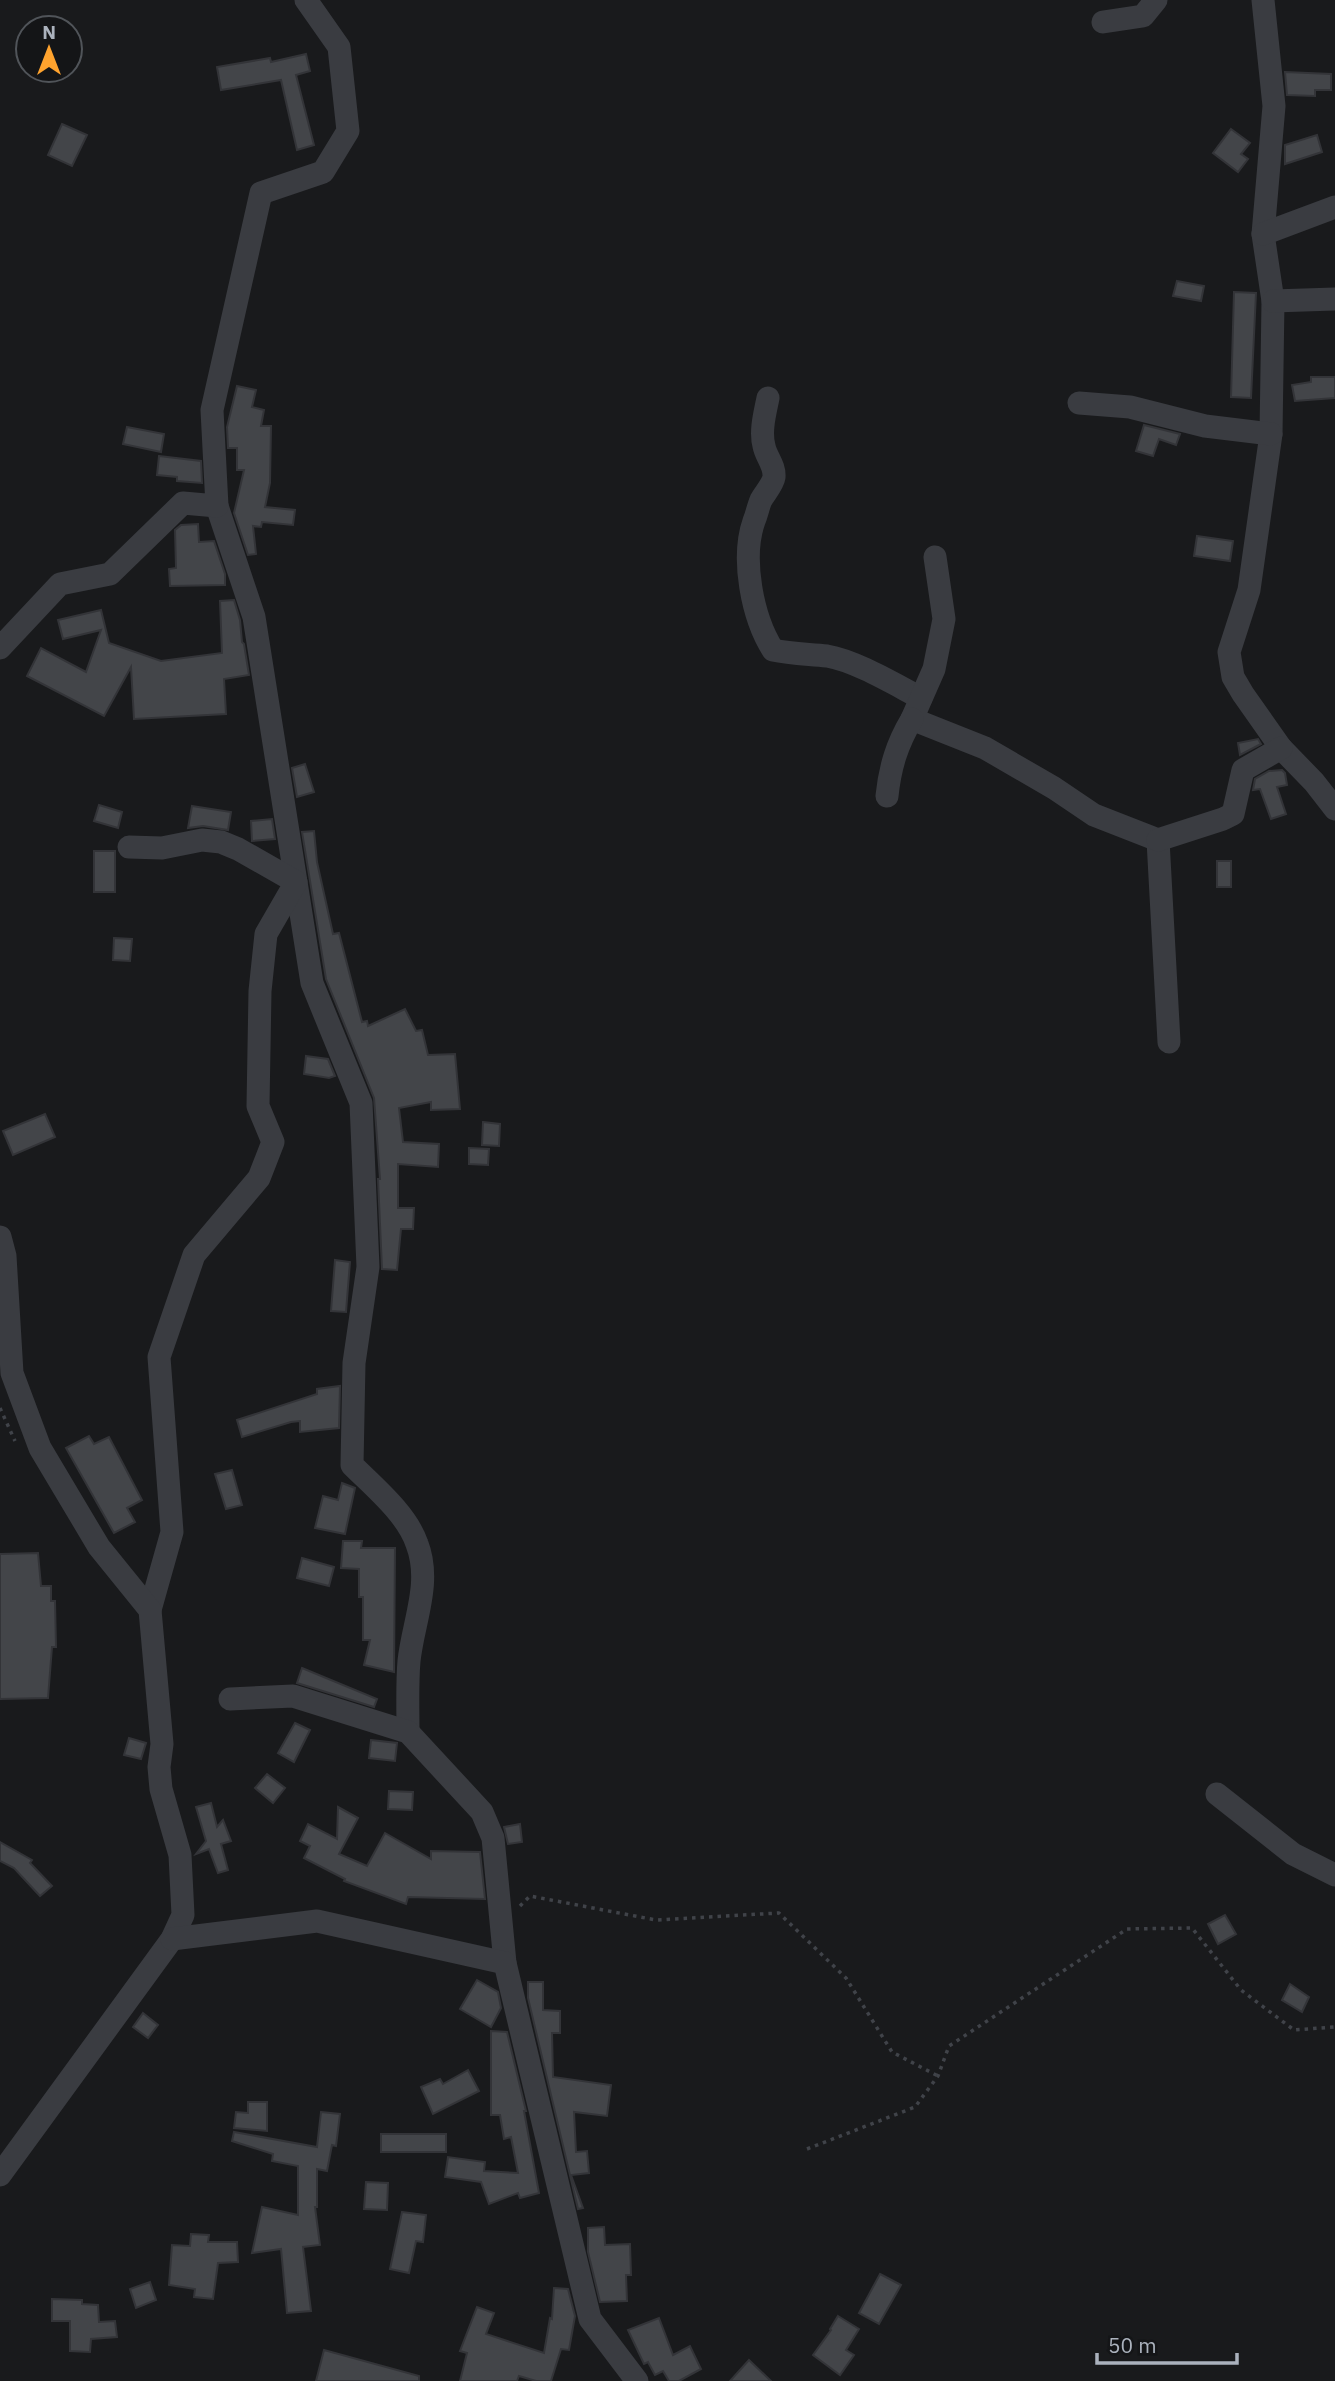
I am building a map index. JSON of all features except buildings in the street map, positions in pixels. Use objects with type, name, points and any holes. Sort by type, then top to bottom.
[{"type":"street","points":[[306,0],[339,47],[348,131],[323,172],[261,193],[212,410],[218,506],[254,617],[312,983],[361,1103],[368,1267],[354,1363],[352,1465],[394,1507],[417,1541],[424,1567],[419,1612],[409,1660],[408,1732]]},
{"type":"street","points":[[1103,22],[1143,16],[1156,0]]},
{"type":"street","points":[[1258,0],[1264,0],[1275,106],[1263,234],[1273,301],[1271,434],[1249,590],[1230,652],[1233,677],[1281,748],[1314,782],[1335,809]]},
{"type":"street","points":[[1263,234],[1335,208]]},
{"type":"street","points":[[1273,301],[1335,299]]},
{"type":"street","points":[[768,398],[763,425],[764,446],[774,478],[761,501],[750,534],[750,579],[755,611],[763,634],[773,650],[829,656],[874,673],[921,698]]},
{"type":"street","points":[[1079,403],[1130,407],[1205,426],[1271,434]]},
{"type":"street","points":[[0,648],[60,584],[110,574],[183,503],[218,506]]},
{"type":"street","points":[[887,796],[890,769],[900,739],[934,669],[944,620],[935,557]]},
{"type":"street","points":[[912,719],[985,748],[1094,815],[1157,841],[1233,814],[1244,770],[1281,748]]},
{"type":"street","points":[[129,847],[162,848],[202,841],[221,842],[296,883]]},
{"type":"street","points":[[1157,841],[1169,1042]]},
{"type":"street","points":[[0,2175],[172,1939],[183,1915],[180,1855],[161,1789],[159,1767],[162,1744],[150,1610],[172,1532],[159,1357],[194,1255],[259,1178],[273,1142],[258,1106],[260,991],[266,934],[296,883]]},
{"type":"street","points":[[0,1237],[5,1256],[12,1373],[40,1448],[99,1547],[150,1610]]},
{"type":"street","points":[[230,1699],[293,1696],[408,1732],[482,1812],[493,1838],[505,1963],[590,2319],[636,2381]]},
{"type":"street","points":[[1217,1794],[1293,1854],[1335,1875]]},
{"type":"street","points":[[172,1939],[317,1921],[505,1963]]},
{"type":"path","points":[[503,1935],[513,1912],[530,1896],[656,1920],[779,1913],[846,1978],[892,2052],[938,2076]]},
{"type":"path","points":[[807,2149],[915,2107],[938,2076],[949,2046],[1127,1929],[1192,1928],[1241,1990],[1294,2030],[1335,2027]]}]
